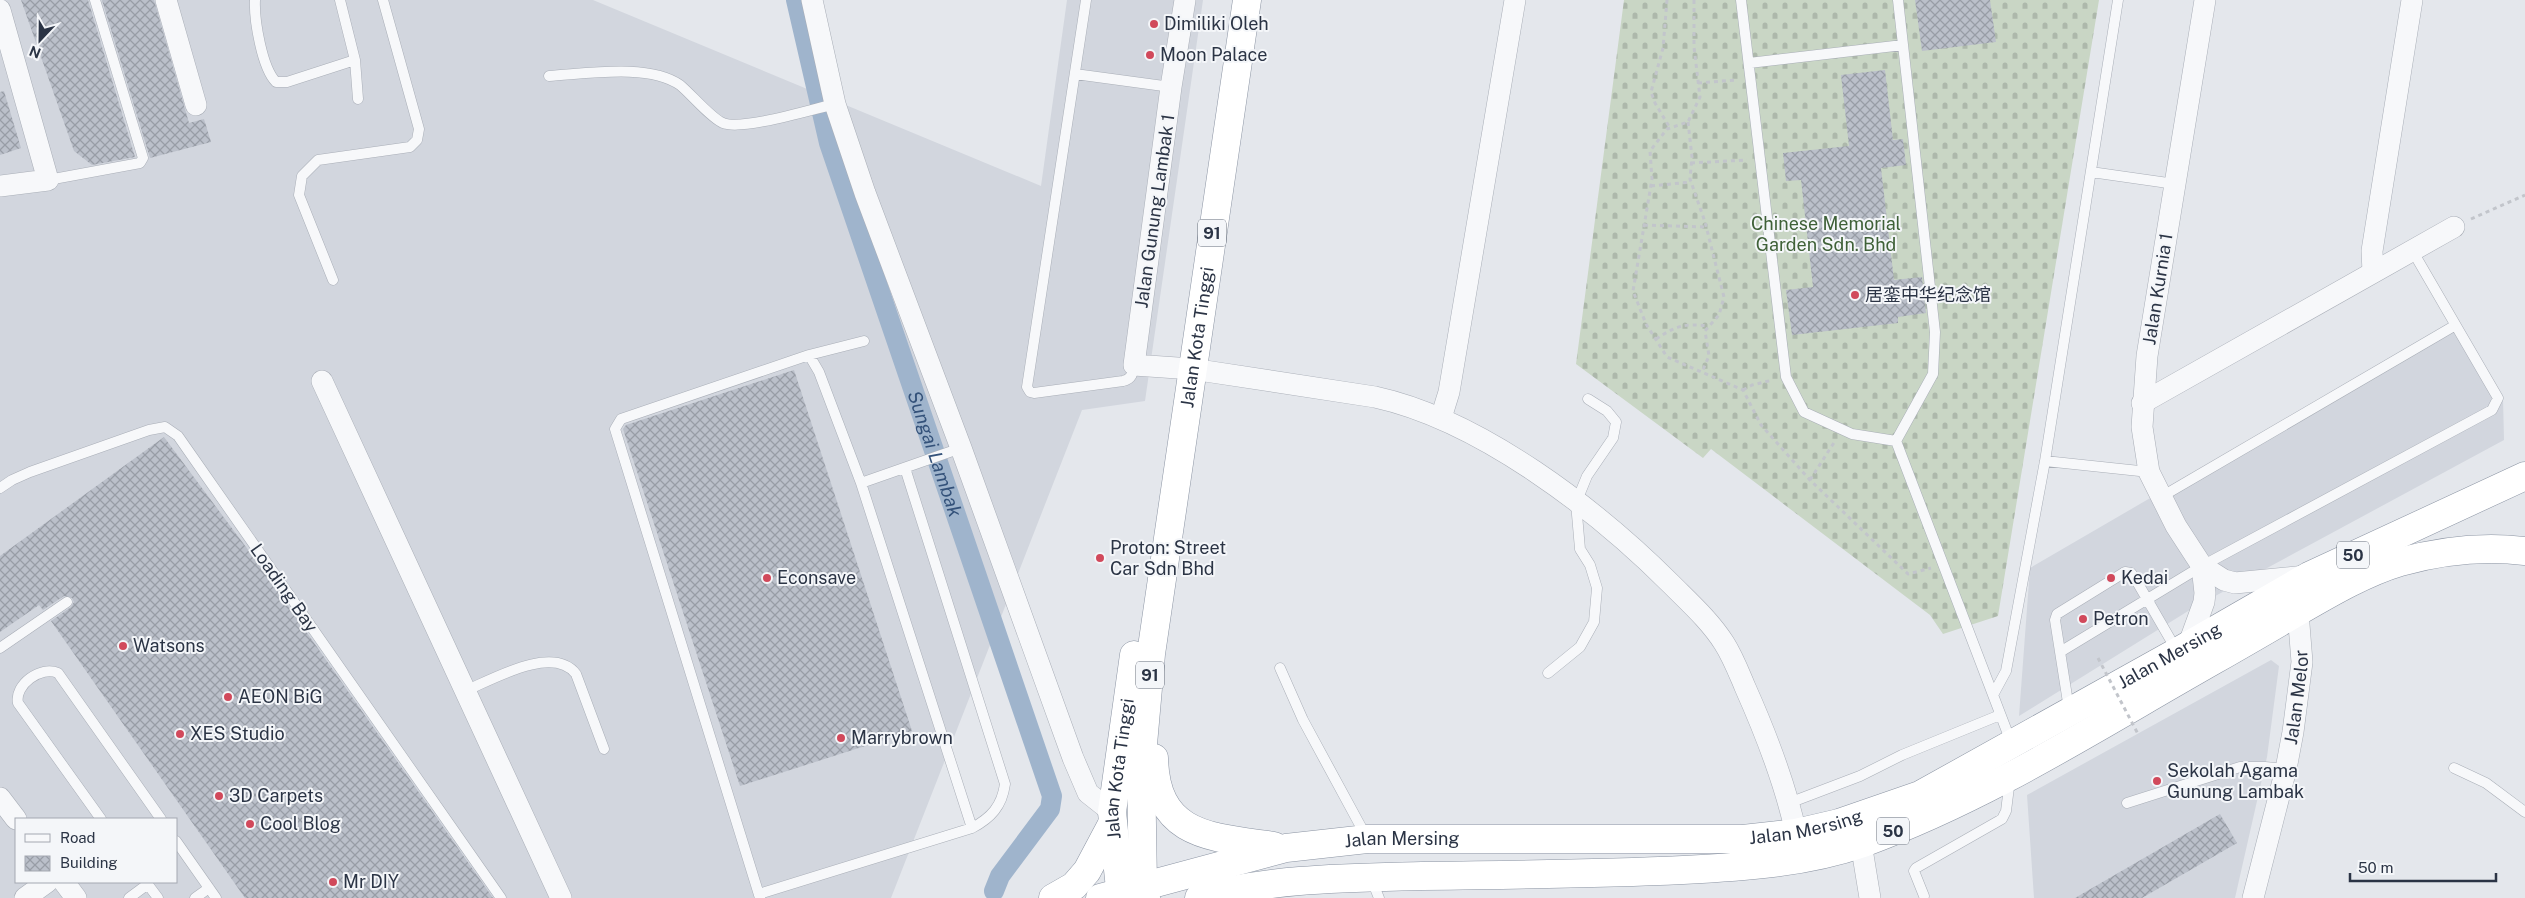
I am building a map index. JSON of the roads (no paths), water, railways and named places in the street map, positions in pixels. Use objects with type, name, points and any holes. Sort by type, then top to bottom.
[{"type":"highway","name":"Jalan Kota Tinggi","points":[[1126,894],[1141,767],[1151,654],[1247,0]]},
{"type":"highway","name":"Jalan Kota Tinggi","points":[[1126,894],[1112,818],[1140,613],[1179,466]]},
{"type":"highway","name":"Jalan Mersing","points":[[1126,894],[1286,848],[1367,839],[1743,839],[1796,833],[1839,823],[1920,795],[2183,649],[2308,576],[2525,476]]},
{"type":"highway","name":"Jalan Mersing","points":[[1198,898],[1230,889],[1274,882],[1316,880],[1375,888],[1742,867],[1818,856],[1861,844],[1946,810],[2010,778],[2332,592],[2398,563],[2466,549],[2502,548],[2525,552]]},
{"type":"highway","points":[[1151,654],[1154,764],[1161,801],[1180,824],[1210,835],[1286,848]]},
{"type":"highway","points":[[1053,898],[1074,886],[1087,871],[1112,818]]},
{"type":"highway","points":[[1252,898],[1278,894],[1316,880]]},
{"type":"street","points":[[166,0],[196,105]]},
{"type":"street","points":[[812,0],[835,104],[953,451],[1088,793],[1112,818]]},
{"type":"street","name":"Jalan Gunung Lambak 1","points":[[1134,364],[1171,87],[1185,0]]},
{"type":"street","points":[[1441,418],[1449,392],[1515,0]]},
{"type":"street","name":"Jalan Kurnia 1","points":[[2202,566],[2176,526],[2149,472],[2142,427],[2142,403],[2147,356],[2206,0]]},
{"type":"street","points":[[2373,272],[2372,250],[2412,0]]},
{"type":"street","points":[[0,10],[48,180],[0,186]]},
{"type":"street","points":[[2142,403],[2454,227]]},
{"type":"street","points":[[1134,364],[1192,369],[1404,403],[1441,418],[1511,456],[1576,503],[1658,571],[1724,643],[1755,708],[1789,803],[1796,833]]},
{"type":"street","points":[[322,380],[561,898]]},
{"type":"street","points":[[2202,566],[2224,580],[2235,583],[2308,576]]},
{"type":"street","points":[[2183,649],[2204,602],[2202,566]]},
{"type":"street","name":"Jalan Melor","points":[[2253,898],[2286,769],[2302,662],[2298,612]]},
{"type":"street","points":[[0,798],[15,818]]},
{"type":"street","points":[[1861,844],[1870,898]]},
{"type":"street","points":[[25,898],[46,883]]},
{"type":"street","points":[[65,883],[76,898]]},
{"type":"lane","points":[[48,180],[140,164],[143,158],[95,0]]},
{"type":"lane","points":[[256,0],[254,14],[269,75],[276,82],[287,82],[354,60]]},
{"type":"lane","points":[[340,0],[354,60],[358,99]]},
{"type":"lane","points":[[333,280],[299,195],[302,176],[318,160],[410,147],[417,140],[419,129],[383,0]]},
{"type":"lane","points":[[1086,0],[1027,387],[1030,392],[1034,393],[1129,380],[1134,372],[1134,364]]},
{"type":"lane","points":[[1741,0],[1752,78],[1786,376],[1804,412],[1852,434],[1896,441]]},
{"type":"lane","points":[[1898,0],[1936,332],[1933,374],[1896,441],[2012,745]]},
{"type":"lane","points":[[1993,695],[2006,671],[2045,461],[2118,0]]},
{"type":"lane","points":[[1749,62],[1903,45]]},
{"type":"lane","points":[[549,76],[618,72],[654,74],[678,84],[723,123],[746,124],[835,104]]},
{"type":"lane","points":[[1075,74],[1171,87]]},
{"type":"lane","points":[[2091,172],[2175,184]]},
{"type":"lane","points":[[2060,652],[2202,566],[2492,410],[2498,398],[2454,326],[2412,250]]},
{"type":"lane","points":[[2161,497],[2454,326]]},
{"type":"lane","points":[[864,341],[809,355],[621,419],[615,429],[759,896],[972,828],[987,820],[996,811],[1003,799],[1005,784],[905,468]]},
{"type":"lane","points":[[809,355],[818,372],[861,483],[972,828]]},
{"type":"lane","points":[[1548,673],[1580,647],[1594,622],[1597,588],[1590,564],[1580,549],[1576,503],[1587,476],[1613,438],[1616,422],[1607,411],[1588,399]]},
{"type":"lane","name":"Loading Bay","points":[[0,488],[30,472],[149,430],[165,427],[178,436],[501,898]]},
{"type":"lane","points":[[861,483],[953,451]]},
{"type":"lane","points":[[2045,461],[2149,472]]},
{"type":"lane","points":[[2069,712],[2056,620],[2057,614],[2125,572],[2131,573],[2183,649]]},
{"type":"lane","points":[[0,648],[67,602]]},
{"type":"lane","points":[[465,691],[521,666],[564,663],[571,667],[576,674],[604,749]]},
{"type":"lane","points":[[1280,668],[1303,720],[1367,839]]},
{"type":"lane","points":[[100,818],[18,703],[17,696],[20,687],[41,672],[52,671],[58,673],[160,818]]},
{"type":"lane","points":[[1789,803],[1860,776],[1902,755],[2000,715]]},
{"type":"lane","points":[[2127,803],[2240,767],[2286,769]]},
{"type":"lane","points":[[2454,768],[2486,784],[2525,812]]},
{"type":"lane","points":[[1924,896],[1914,871],[1916,868],[2002,819],[2006,811],[2010,778]]},
{"type":"lane","points":[[178,844],[216,898]]},
{"type":"lane","points":[[128,898],[147,883],[158,898]]},
{"type":"lane","points":[[195,898],[209,888]]},
{"type":"waterway","name":"Sungai Lambak","points":[[796,0],[829,143],[1052,796],[1050,809],[1000,876],[994,891]]},
{"type":"place","name":"Dimiliki Oleh","points":[[1154,24]]},
{"type":"place","name":"Moon Palace","points":[[1150,55]]},
{"type":"place","name":"居銮中华纪念馆","points":[[1855,295]]},
{"type":"place","name":"Proton: Street Car Sdn Bhd","points":[[1100,558]]},
{"type":"place","name":"Econsave","points":[[767,578]]},
{"type":"place","name":"Kedai","points":[[2111,578]]},
{"type":"place","name":"Petron","points":[[2083,619]]},
{"type":"place","name":"Watsons","points":[[123,646]]},
{"type":"place","name":"AEON BiG","points":[[228,697]]},
{"type":"place","name":"XES Studio","points":[[180,734]]},
{"type":"place","name":"Marrybrown","points":[[841,738]]},
{"type":"place","name":"Sekolah Agama Gunung Lambak","points":[[2157,781]]},
{"type":"place","name":"3D Carpets","points":[[219,796]]},
{"type":"place","name":"Cool Blog","points":[[250,824]]},
{"type":"place","name":"Mr DIY","points":[[333,882]]},
{"type":"park label","name":"Chinese Memorial Garden Sdn. Bhd","points":[[1826,234]]}]
